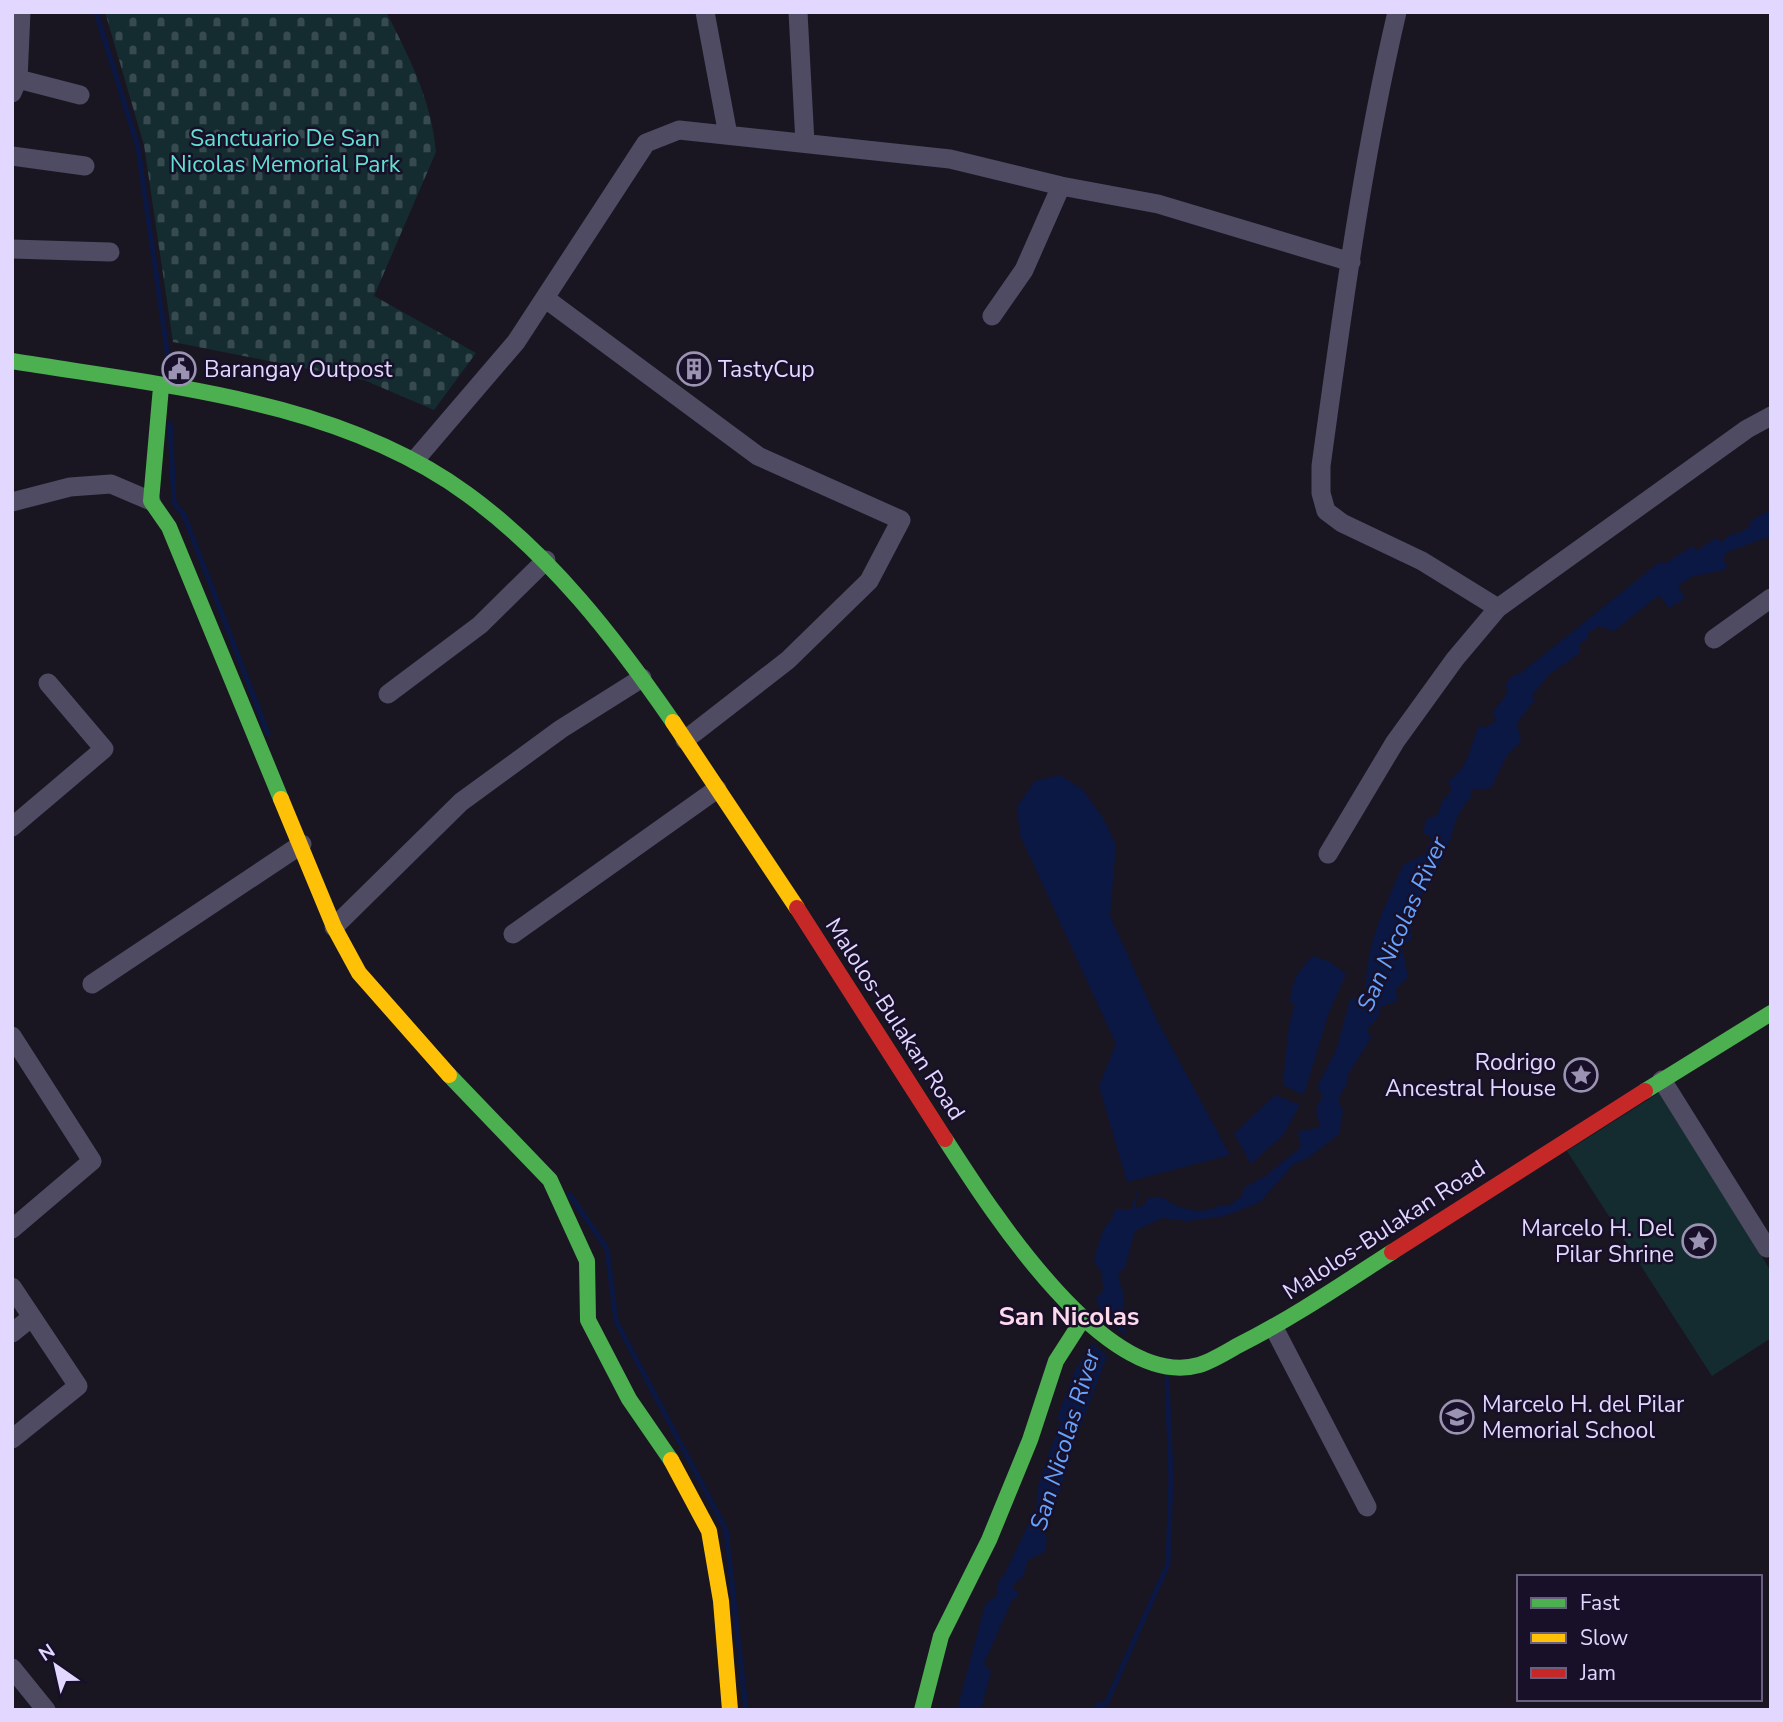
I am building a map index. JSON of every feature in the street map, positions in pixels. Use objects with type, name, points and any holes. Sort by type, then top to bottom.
[{"type":"main road","name":"Malolos-Bulakan Road","points":[[12,361],[161,387],[318,421],[415,460],[469,496],[545,560],[642,678],[685,740],[871,1020],[1007,1234],[1087,1323],[1124,1351],[1179,1367],[1197,1366],[1274,1328],[1771,1013]]},
{"type":"main road","points":[[161,387],[151,501],[169,527],[334,927],[359,973],[417,1042],[550,1180],[587,1261],[588,1320],[629,1399],[681,1475],[709,1531],[721,1601],[730,1710]]},
{"type":"main road","points":[[922,1710],[941,1636],[989,1540],[1030,1440],[1035,1417],[1056,1361],[1087,1323]]},
{"type":"street","points":[[21,12],[15,86],[80,95]]},
{"type":"street","points":[[705,12],[728,135]]},
{"type":"street","points":[[798,12],[806,143]]},
{"type":"street","points":[[1397,12],[1377,97],[1321,466],[1321,493],[1326,511],[1342,523],[1422,561],[1498,608]]},
{"type":"street","points":[[415,460],[516,342],[646,143],[663,134],[679,130],[950,159],[1061,186],[1157,204],[1351,262]]},
{"type":"street","points":[[12,156],[85,166]]},
{"type":"street","points":[[992,316],[1024,270],[1061,186]]},
{"type":"street","points":[[12,249],[110,252]]},
{"type":"street","points":[[546,299],[758,456],[901,520],[869,581],[788,660],[685,740]]},
{"type":"street","points":[[1328,854],[1395,742],[1455,659],[1498,608],[1747,429],[1771,416]]},
{"type":"street","points":[[12,502],[70,487],[111,484],[151,501]]},
{"type":"street","points":[[388,694],[480,625],[545,560]]},
{"type":"street","points":[[1714,639],[1771,598]]},
{"type":"street","points":[[334,927],[461,802],[561,729],[642,678]]},
{"type":"street","points":[[12,827],[104,749],[48,683]]},
{"type":"street","points":[[513,934],[717,789]]},
{"type":"street","points":[[92,984],[302,844]]},
{"type":"street","points":[[12,1036],[92,1161],[12,1228]]},
{"type":"street","points":[[1662,1080],[1767,1248]]},
{"type":"street","points":[[12,1287],[78,1386],[12,1439]]},
{"type":"street","points":[[12,1333],[32,1317]]},
{"type":"street","points":[[1274,1328],[1367,1507]]},
{"type":"street","points":[[12,1668],[46,1710]]},
{"type":"green space","name":"Sanctuario De San Nicolas Memorial Park","points":[[105,12],[386,12],[411,62],[424,97],[436,152],[374,296],[476,353],[434,410],[364,380],[173,342],[144,145]]},
{"type":"green space","points":[[1665,1089],[1771,1272],[1771,1338],[1712,1376],[1567,1151]]},
{"type":"water","name":"San Nicolas River","points":[[1771,509],[1771,536],[1727,552],[1723,560],[1727,565],[1725,570],[1693,576],[1678,586],[1685,598],[1669,608],[1659,595],[1614,631],[1599,626],[1587,634],[1587,639],[1580,644],[1580,653],[1549,675],[1532,695],[1535,700],[1517,723],[1521,742],[1507,755],[1491,788],[1470,790],[1472,796],[1458,816],[1442,860],[1423,892],[1413,915],[1412,939],[1402,946],[1408,977],[1396,989],[1397,1001],[1380,1007],[1378,1018],[1367,1029],[1371,1038],[1347,1076],[1347,1083],[1338,1100],[1343,1111],[1339,1134],[1307,1159],[1294,1164],[1260,1202],[1225,1216],[1188,1221],[1162,1218],[1135,1231],[1125,1267],[1118,1275],[1123,1293],[1125,1335],[1101,1315],[1096,1298],[1103,1291],[1102,1273],[1094,1261],[1100,1238],[1113,1218],[1115,1209],[1132,1209],[1137,1189],[1136,1208],[1144,1205],[1148,1198],[1162,1197],[1179,1207],[1192,1210],[1228,1206],[1241,1197],[1245,1187],[1264,1177],[1301,1147],[1298,1132],[1320,1127],[1316,1109],[1323,1095],[1317,1087],[1337,1048],[1350,999],[1366,996],[1368,961],[1389,897],[1403,865],[1425,854],[1432,838],[1423,832],[1427,818],[1437,816],[1444,797],[1447,798],[1452,787],[1447,783],[1465,763],[1479,726],[1487,727],[1497,720],[1492,713],[1508,692],[1505,685],[1512,676],[1521,673],[1661,561],[1664,564],[1693,546],[1696,551],[1716,538],[1721,542],[1734,532],[1736,535],[1751,526],[1749,522]]},
{"type":"water","points":[[1060,775],[1083,790],[1103,818],[1116,845],[1110,916],[1157,1020],[1230,1155],[1127,1182],[1099,1086],[1116,1044],[1020,835],[1017,806],[1035,781]]},
{"type":"water","points":[[1313,956],[1330,962],[1346,974],[1328,1015],[1304,1095],[1283,1085],[1283,1080],[1288,1032],[1295,1005],[1290,1002],[1292,988],[1303,966]]},
{"type":"water","points":[[1275,1095],[1300,1105],[1283,1135],[1251,1164],[1234,1134]]},
{"type":"water","name":"San Nicolas River","points":[[1092,1343],[1107,1356],[1067,1463],[1069,1464],[1052,1514],[1044,1528],[1047,1539],[1045,1552],[1028,1560],[1023,1577],[1014,1584],[1014,1589],[1020,1595],[1012,1600],[984,1664],[991,1671],[981,1710],[957,1710],[985,1605],[998,1594],[997,1583],[1004,1575],[1036,1509],[1039,1481],[1061,1421],[1057,1419],[1075,1370]]},
{"type":"waterway","points":[[96,12],[138,147],[170,371]]},
{"type":"waterway","points":[[170,424],[174,503],[184,515],[268,734]]},
{"type":"waterway","points":[[570,1195],[607,1249],[616,1321],[726,1530],[746,1710]]},
{"type":"waterway","points":[[1096,1710],[1098,1705],[1106,1704],[1168,1564],[1171,1477],[1167,1379]]},
{"type":"traffic: fast","points":[[12,361],[189,389],[248,402],[307,417],[363,437],[417,462],[467,494],[498,518],[554,571],[604,629],[673,722]]},
{"type":"traffic: fast","points":[[161,387],[151,501],[169,527],[281,799]]},
{"type":"traffic: fast","points":[[1645,1091],[1771,1013]]},
{"type":"traffic: fast","points":[[449,1075],[550,1180],[587,1261],[588,1320],[629,1399],[671,1460]]},
{"type":"traffic: fast","points":[[945,1139],[989,1206],[1052,1286],[1088,1322],[1126,1350],[1163,1366],[1199,1365],[1214,1359],[1296,1313],[1392,1252]]},
{"type":"traffic: fast","points":[[922,1710],[941,1636],[989,1540],[1030,1440],[1056,1361],[1083,1319]]},
{"type":"traffic: slow","points":[[673,722],[797,908]]},
{"type":"traffic: slow","points":[[281,799],[334,927],[359,973],[449,1075]]},
{"type":"traffic: slow","points":[[671,1460],[709,1531],[721,1601],[730,1710]]},
{"type":"traffic: jam","points":[[797,908],[945,1139]]},
{"type":"traffic: jam","points":[[1392,1252],[1645,1091]]},
{"type":"place","name":"Barangay Outpost","points":[[179,369]]},
{"type":"place","name":"TastyCup","points":[[694,369]]},
{"type":"place","name":"Rodrigo Ancestral House","points":[[1581,1075]]},
{"type":"place","name":"Marcelo H. Del Pilar Shrine","points":[[1699,1241]]},
{"type":"place","name":"Marcelo H. del Pilar Memorial School","points":[[1457,1417]]},
{"type":"district","name":"San Nicolas","points":[[1069,1316]]}]
